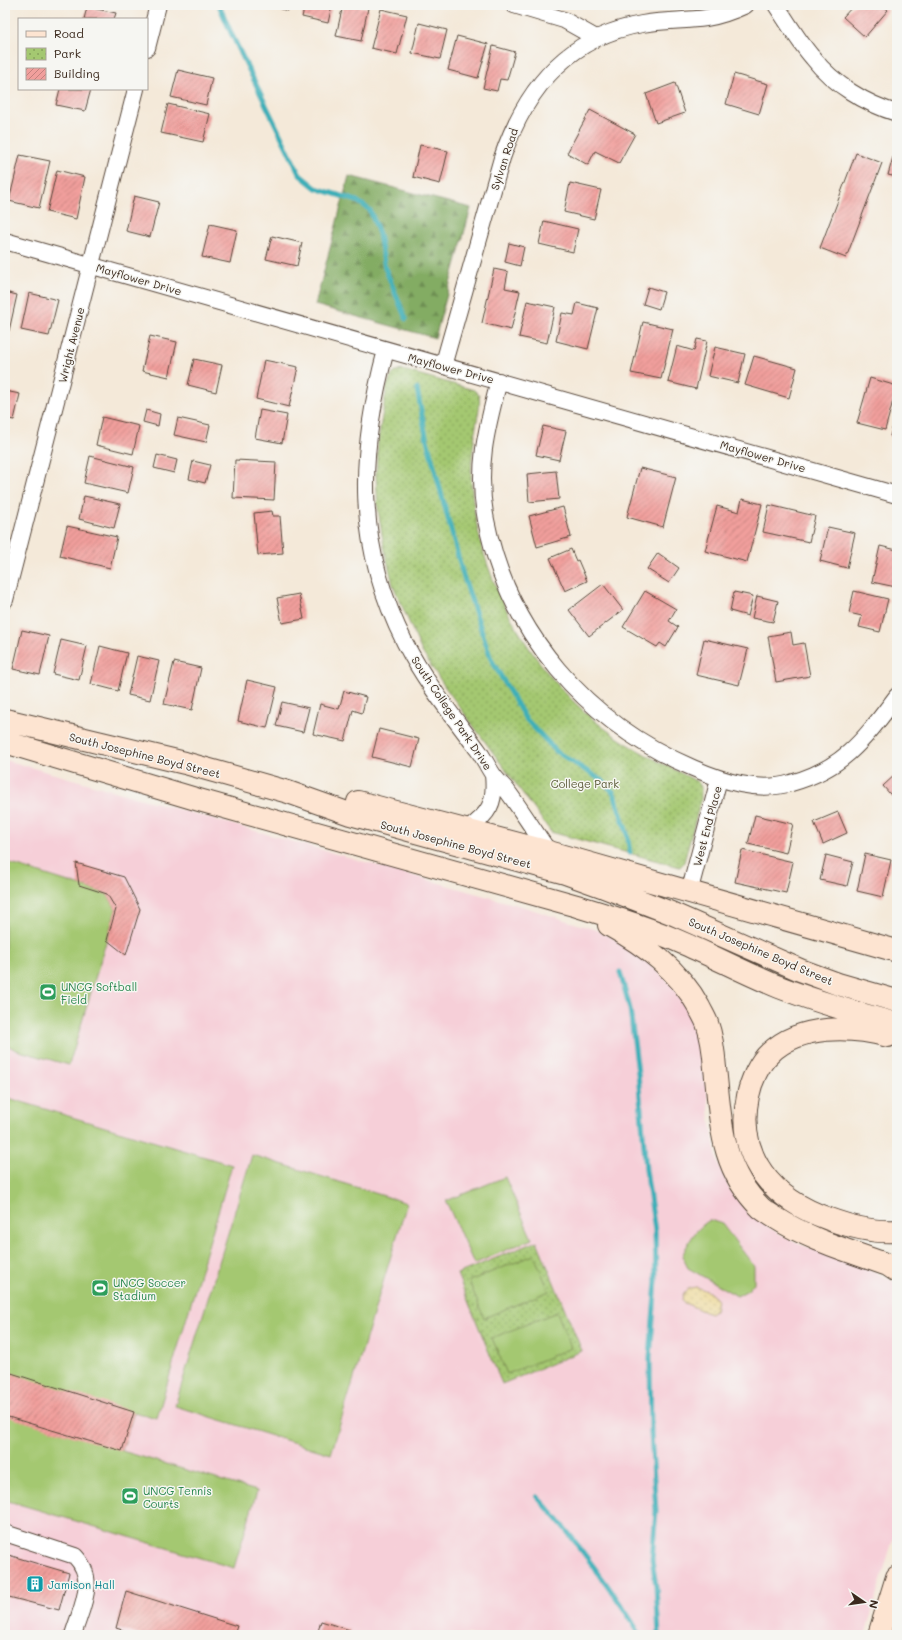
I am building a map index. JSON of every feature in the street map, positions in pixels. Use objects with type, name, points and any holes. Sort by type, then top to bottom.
[{"type":"main road","name":"South Josephine Boyd Street","points":[[5,720],[185,763],[288,792],[357,816],[565,873],[671,912],[800,970],[838,984],[897,1000]]},
{"type":"main road","points":[[5,742],[206,803],[577,906],[645,928],[685,944],[730,966],[779,987],[829,1005],[897,1024]]},
{"type":"main road","points":[[288,792],[350,800],[467,830],[897,951]]},
{"type":"main road","points":[[577,906],[632,938],[659,958],[692,995],[707,1023],[714,1055],[723,1136],[729,1159],[737,1178],[750,1196],[763,1209],[792,1227],[812,1237],[888,1265],[897,1271]]},
{"type":"main road","points":[[897,1038],[868,1031],[844,1028],[820,1031],[798,1037],[769,1053],[757,1070],[750,1089],[745,1110],[749,1150],[758,1168],[770,1184],[782,1195],[818,1216],[843,1224],[870,1230],[897,1231]]},
{"type":"main road","points":[[879,1635],[897,1577]]},
{"type":"street","points":[[148,44],[158,5]]},
{"type":"street","points":[[514,5],[564,20],[596,38]]},
{"type":"street","name":"Sylvan Road","points":[[443,366],[510,134],[522,110],[538,86],[555,66],[573,52],[596,38],[620,29],[642,24],[706,18],[731,12],[746,5]]},
{"type":"street","points":[[776,5],[813,59],[831,77],[853,93],[881,108],[897,113]]},
{"type":"street","name":"Wright Avenue","points":[[5,600],[136,90]]},
{"type":"street","name":"Mayflower Drive","points":[[5,241],[897,495]]},
{"type":"street","name":"South College Park Drive","points":[[386,350],[376,385],[367,441],[365,472],[370,540],[381,582],[394,618],[406,644],[434,691],[485,760],[493,775],[507,791],[549,852]]},
{"type":"street","points":[[499,381],[486,429],[482,457],[482,488],[486,519],[494,550],[504,580],[519,612],[543,652],[569,683],[598,710],[618,726],[663,754],[719,779]]},
{"type":"street","name":"West End Place","points":[[689,893],[719,779],[756,786],[769,786],[788,784],[809,777],[840,760],[856,746],[897,696]]},
{"type":"street","name":"South College Park Drive","points":[[467,830],[481,820],[488,812],[495,790],[493,775]]},
{"type":"street","points":[[5,1534],[75,1556],[81,1562],[86,1572],[86,1592],[73,1635]]},
{"type":"shaded area","points":[[5,760],[524,907],[596,930],[630,946],[672,985],[685,1004],[694,1022],[703,1047],[710,1121],[717,1160],[731,1192],[750,1213],[771,1229],[796,1243],[870,1270],[897,1283],[897,1525],[865,1635],[5,1635]]},
{"type":"green space","points":[[349,176],[471,208],[435,338],[315,305]]},
{"type":"green space","name":"College Park","points":[[403,370],[474,390],[479,395],[479,409],[471,470],[471,484],[477,525],[485,558],[498,591],[514,623],[532,653],[578,706],[604,728],[638,750],[698,782],[701,787],[701,799],[684,862],[680,867],[551,832],[445,687],[422,652],[393,585],[384,547],[378,509],[376,474],[378,441],[387,386],[392,375],[397,371]]},
{"type":"green space","name":"UNCG Softball Field","points":[[5,862],[107,894],[116,909],[69,1065],[16,1050],[5,1044]]},
{"type":"green space","name":"UNCG Soccer Stadium","points":[[5,1097],[232,1165],[157,1418],[134,1412],[122,1451],[257,1491],[234,1568],[5,1500]]},
{"type":"green space","points":[[252,1155],[407,1203],[331,1454],[175,1406]]},
{"type":"green space","points":[[505,1177],[532,1239],[474,1264],[446,1201]]},
{"type":"green space","points":[[710,1220],[722,1224],[754,1266],[754,1283],[748,1290],[737,1296],[688,1268],[682,1256],[693,1235]]},
{"type":"green space","points":[[537,1241],[582,1351],[502,1384],[457,1274]]},
{"type":"green space","points":[[534,1255],[549,1291],[484,1318],[469,1281]]},
{"type":"green space","points":[[557,1312],[571,1348],[507,1374],[492,1338]]},
{"type":"sand","points":[[697,1287],[709,1292],[717,1299],[715,1311],[711,1314],[684,1303],[682,1299],[685,1291]]},
{"type":"building","points":[[266,5],[289,5],[288,11]]},
{"type":"building","points":[[305,5],[332,5],[328,23],[302,17]]},
{"type":"building","points":[[343,5],[368,8],[361,41],[336,36]]},
{"type":"building","points":[[854,5],[882,5],[888,10],[865,37],[843,17]]},
{"type":"building","points":[[87,7],[116,13],[114,18],[84,18]]},
{"type":"building","points":[[381,9],[407,15],[397,54],[371,48]]},
{"type":"building","points":[[419,23],[447,30],[440,59],[412,53]]},
{"type":"building","points":[[457,36],[488,44],[478,78],[448,70]]},
{"type":"building","points":[[493,46],[515,52],[507,80],[500,79],[497,91],[483,88]]},
{"type":"building","points":[[178,70],[212,78],[206,105],[171,97]]},
{"type":"building","points":[[734,74],[768,84],[759,114],[726,104]]},
{"type":"building","points":[[675,83],[685,113],[656,123],[646,94]]},
{"type":"building","points":[[60,90],[91,90],[85,111],[56,105]]},
{"type":"building","points":[[168,104],[210,114],[203,142],[161,133]]},
{"type":"building","points":[[590,110],[635,134],[619,163],[595,151],[588,165],[567,153]]},
{"type":"building","points":[[420,145],[448,151],[440,184],[413,177]]},
{"type":"building","points":[[856,153],[882,163],[846,258],[820,248]]},
{"type":"building","points":[[20,155],[50,161],[39,208],[9,201]]},
{"type":"building","points":[[893,157],[897,158],[897,177],[888,175]]},
{"type":"building","points":[[57,170],[85,177],[76,219],[47,212]]},
{"type":"building","points":[[570,183],[601,190],[594,219],[564,212]]},
{"type":"building","points":[[134,196],[159,202],[150,237],[126,231]]},
{"type":"building","points":[[544,221],[578,229],[573,252],[539,244]]},
{"type":"building","points":[[210,224],[237,230],[230,263],[202,257]]},
{"type":"building","points":[[272,236],[302,243],[297,266],[266,259]]},
{"type":"building","points":[[509,243],[524,247],[520,266],[505,262]]},
{"type":"building","points":[[494,269],[508,272],[505,288],[520,291],[511,330],[482,323]]},
{"type":"building","points":[[648,287],[664,292],[659,309],[643,304]]},
{"type":"building","points":[[5,292],[17,295],[9,331],[5,330]]},
{"type":"building","points":[[29,293],[58,300],[49,336],[21,330]]},
{"type":"building","points":[[527,301],[555,307],[547,343],[519,337]]},
{"type":"building","points":[[577,303],[598,308],[588,349],[556,341],[562,313],[574,315]]},
{"type":"building","points":[[643,322],[673,329],[661,379],[631,373]]},
{"type":"building","points":[[150,336],[177,342],[169,377],[142,371]]},
{"type":"building","points":[[697,339],[707,341],[696,389],[668,382],[677,346],[694,351]]},
{"type":"building","points":[[715,347],[745,354],[738,383],[708,376]]},
{"type":"building","points":[[754,356],[797,368],[789,398],[745,385]]},
{"type":"building","points":[[194,359],[222,365],[216,392],[188,385]]},
{"type":"building","points":[[264,360],[298,367],[289,407],[256,399]]},
{"type":"building","points":[[870,378],[897,386],[885,430],[857,423]]},
{"type":"building","points":[[5,391],[20,394],[14,420],[5,418]]},
{"type":"building","points":[[146,410],[160,414],[158,426],[143,422]]},
{"type":"building","points":[[260,410],[287,415],[282,443],[255,438]]},
{"type":"building","points":[[897,412],[897,438],[890,436]]},
{"type":"building","points":[[102,417],[139,426],[133,454],[96,445]]},
{"type":"building","points":[[178,418],[210,425],[206,442],[174,435]]},
{"type":"building","points":[[543,426],[566,431],[559,460],[536,455]]},
{"type":"building","points":[[157,455],[177,460],[174,473],[154,468]]},
{"type":"building","points":[[90,456],[134,467],[128,493],[84,483]]},
{"type":"building","points":[[235,460],[276,462],[274,500],[233,498]]},
{"type":"building","points":[[193,461],[210,465],[205,483],[189,479]]},
{"type":"building","points":[[640,468],[676,477],[663,527],[627,517]]},
{"type":"building","points":[[556,471],[559,499],[529,502],[527,474]]},
{"type":"building","points":[[84,496],[120,504],[114,528],[79,519]]},
{"type":"building","points":[[742,499],[762,504],[747,562],[705,551],[717,506],[739,512]]},
{"type":"building","points":[[769,505],[815,516],[809,542],[763,532]]},
{"type":"building","points":[[563,507],[571,537],[537,547],[529,516]]},
{"type":"building","points":[[272,511],[273,516],[280,516],[283,553],[258,555],[254,513]]},
{"type":"building","points":[[67,526],[117,537],[110,568],[60,556]]},
{"type":"building","points":[[828,527],[855,533],[847,568],[820,561]]},
{"type":"building","points":[[880,546],[897,550],[896,587],[872,582]]},
{"type":"building","points":[[571,549],[576,561],[578,560],[587,581],[565,591],[550,558]]},
{"type":"building","points":[[658,553],[679,568],[669,583],[647,569]]},
{"type":"building","points":[[603,584],[623,610],[589,636],[569,610]]},
{"type":"building","points":[[645,591],[676,609],[669,621],[678,627],[666,647],[660,643],[657,647],[623,627]]},
{"type":"building","points":[[854,591],[888,599],[880,632],[859,627],[862,616],[849,613]]},
{"type":"building","points":[[734,592],[753,596],[748,616],[730,611]]},
{"type":"building","points":[[299,594],[304,619],[282,623],[277,598]]},
{"type":"building","points":[[757,596],[778,601],[773,622],[752,618]]},
{"type":"building","points":[[22,630],[49,636],[40,675],[13,669]]},
{"type":"building","points":[[791,632],[793,645],[804,643],[810,676],[776,682],[768,636]]},
{"type":"building","points":[[704,639],[748,649],[739,685],[696,675]]},
{"type":"building","points":[[61,640],[87,646],[79,680],[53,674]]},
{"type":"building","points":[[100,646],[127,653],[118,691],[91,684]]},
{"type":"building","points":[[137,656],[159,661],[150,700],[128,695]]},
{"type":"building","points":[[174,662],[201,668],[192,710],[164,704]]},
{"type":"building","points":[[247,680],[277,687],[267,728],[238,721]]},
{"type":"building","points":[[344,691],[366,697],[362,713],[353,710],[345,741],[313,734],[320,704],[339,709]]},
{"type":"building","points":[[282,702],[309,708],[303,732],[276,726]]},
{"type":"building","points":[[379,729],[419,739],[412,767],[372,757]]},
{"type":"building","points":[[897,773],[897,802],[883,786]]},
{"type":"building","points":[[838,812],[847,833],[823,844],[814,822]]},
{"type":"building","points":[[755,815],[793,824],[786,853],[748,844]]},
{"type":"building","points":[[742,850],[793,862],[786,893],[735,882]]},
{"type":"building","points":[[865,854],[891,860],[883,897],[857,891]]},
{"type":"building","points":[[826,855],[853,862],[847,886],[820,880]]},
{"type":"building","points":[[76,863],[124,877],[140,909],[126,955],[107,940],[116,909],[107,894],[79,885]]},
{"type":"building","points":[[5,1371],[134,1412],[122,1451],[5,1416]]},
{"type":"building","name":"Jamison Hall","points":[[5,1554],[69,1573],[59,1610],[5,1596]]},
{"type":"building","points":[[126,1591],[237,1626],[234,1635],[138,1635],[116,1628]]},
{"type":"building","points":[[321,1621],[350,1630],[348,1635],[317,1635]]},
{"type":"waterway","points":[[219,5],[231,33],[300,175],[316,188],[357,201],[370,210],[379,234],[385,268],[406,319]]},
{"type":"waterway","points":[[417,389],[426,436],[463,575],[491,659],[525,718],[557,752],[604,782],[614,793],[627,833],[630,853]]},
{"type":"waterway","points":[[620,972],[630,1009],[638,1073],[646,1170],[655,1231],[656,1281],[650,1357],[651,1433],[656,1511],[652,1559],[656,1587],[659,1635]]},
{"type":"waterway","points":[[537,1497],[576,1543],[615,1596],[640,1635]]},
{"type":"place","name":"UNCG Softball Field","points":[[48,992]]},
{"type":"place","name":"UNCG Soccer Stadium","points":[[100,1288]]},
{"type":"place","name":"UNCG Tennis Courts","points":[[130,1496]]},
{"type":"place","name":"Jamison Hall","points":[[35,1584]]}]
